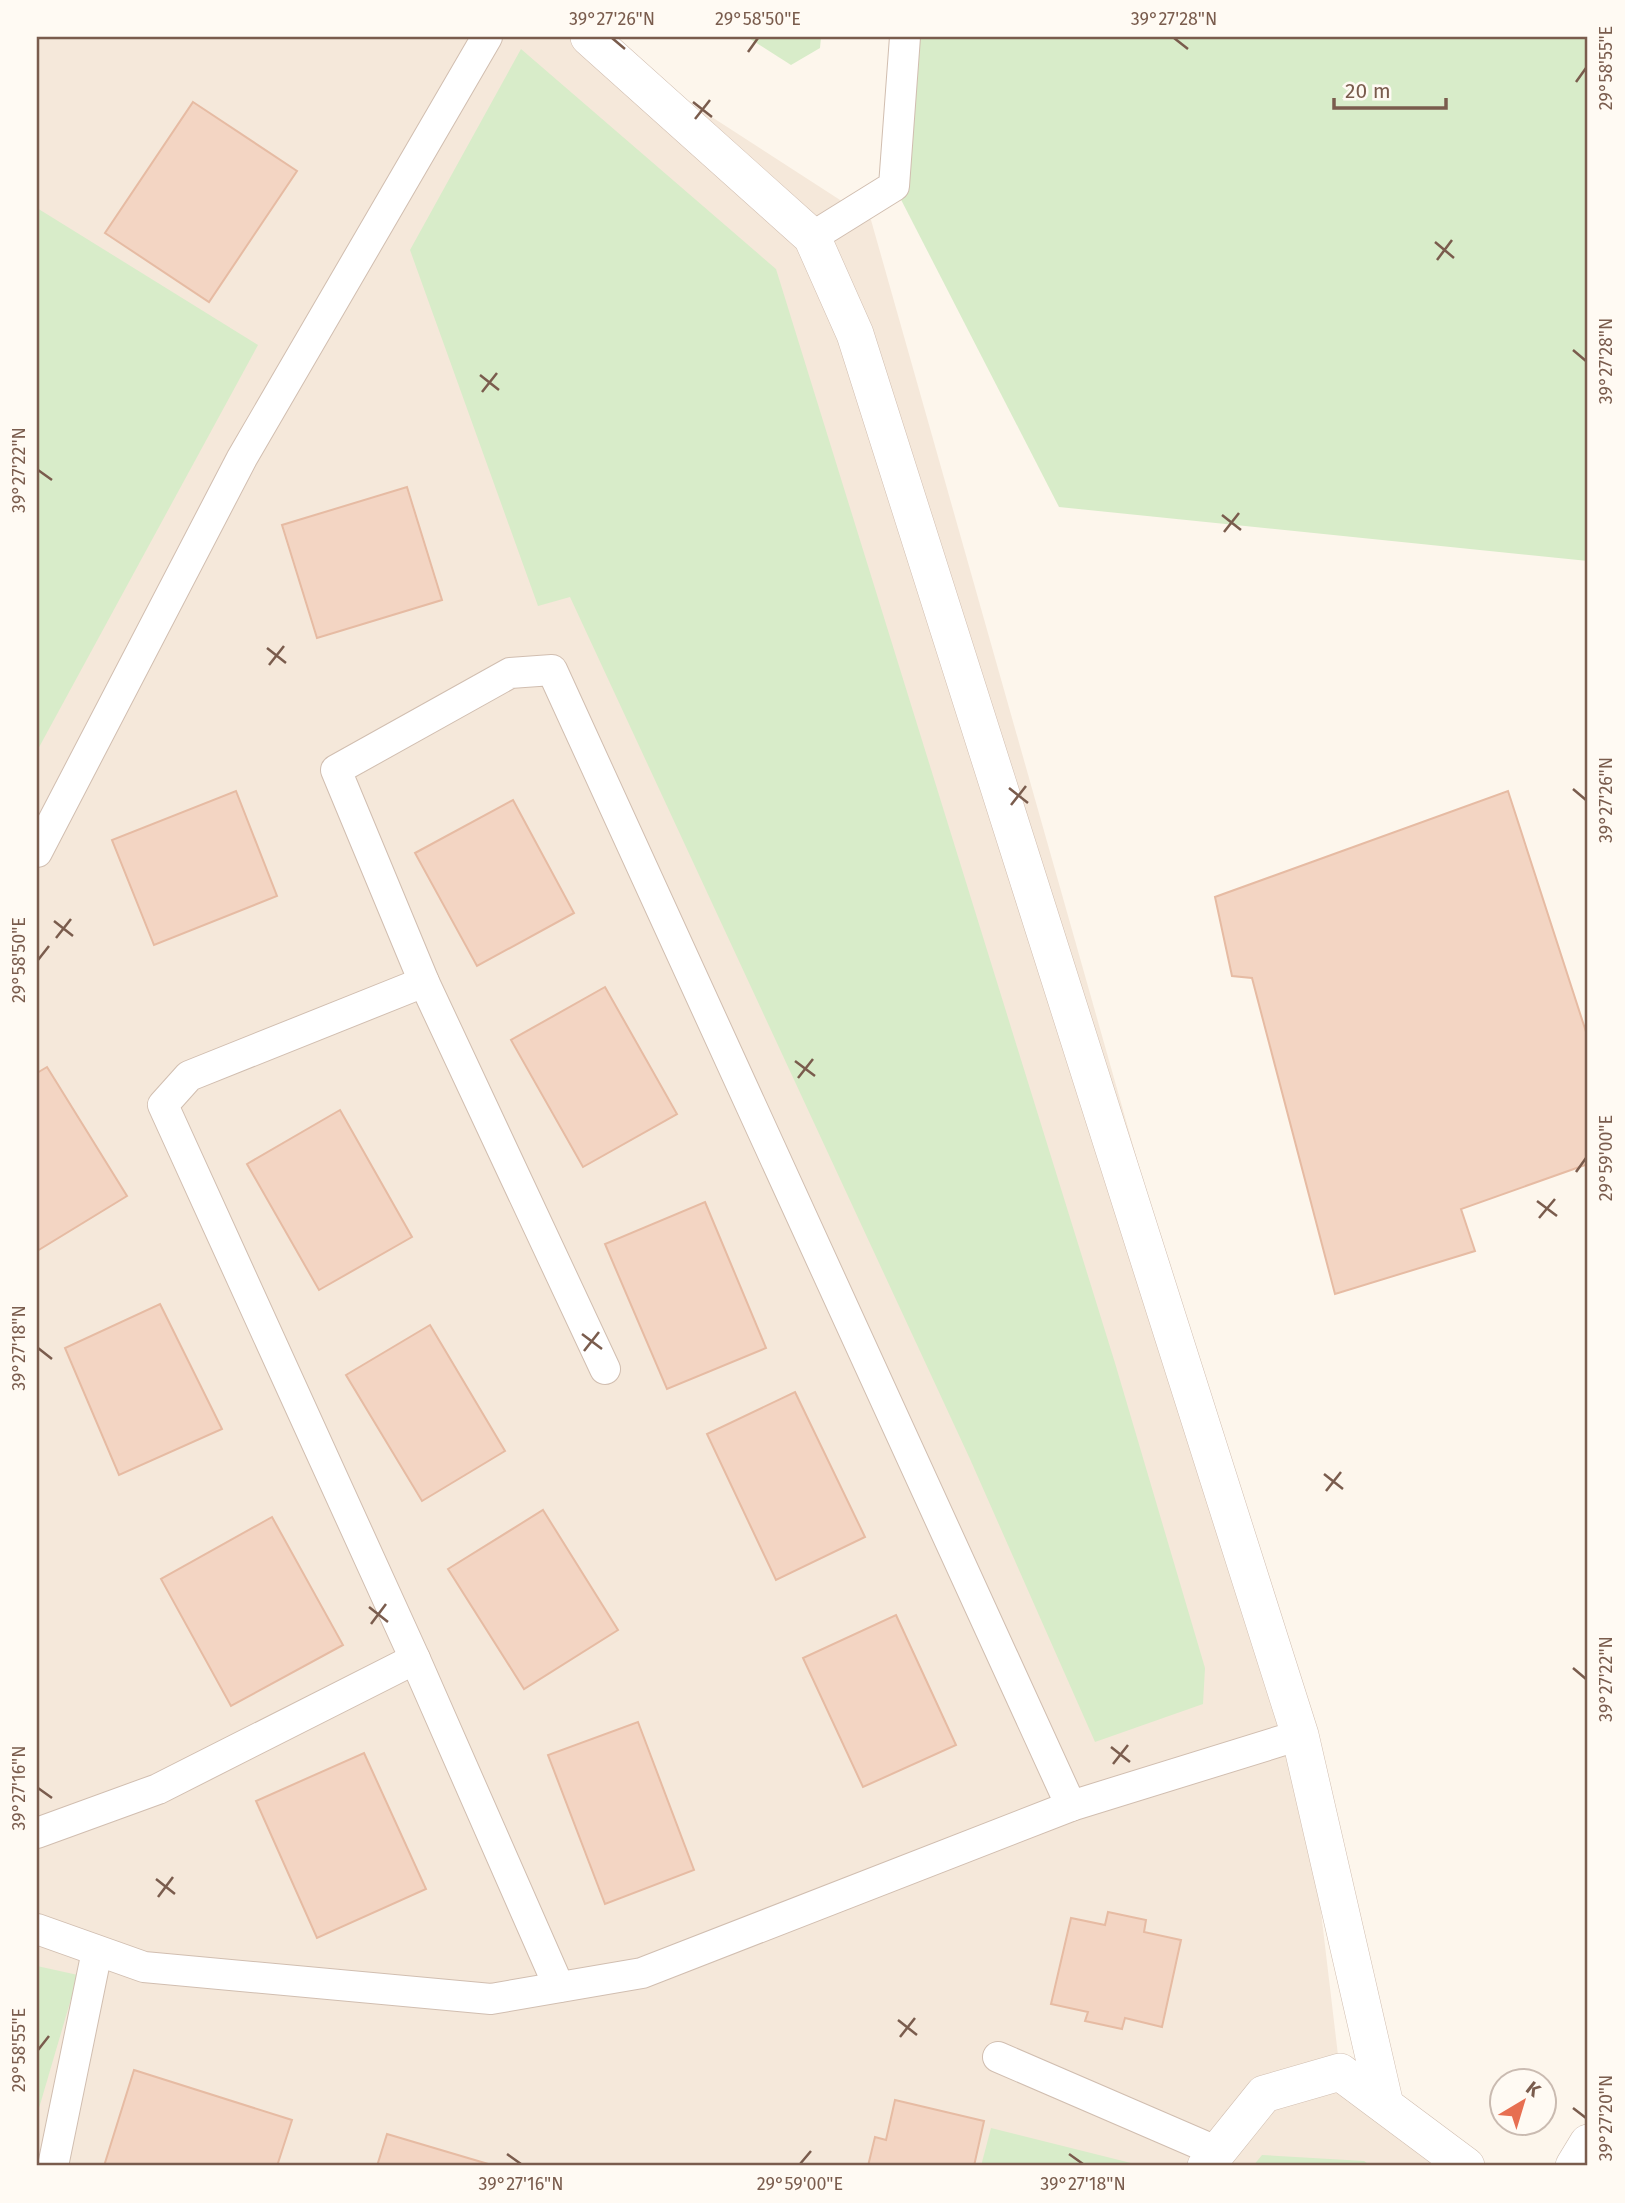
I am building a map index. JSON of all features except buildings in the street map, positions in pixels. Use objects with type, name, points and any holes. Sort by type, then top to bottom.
[{"type":"street","points":[[37,852],[243,458],[487,37]]},
{"type":"street","points":[[589,37],[812,237],[855,334],[1300,1735],[1385,2105]]},
{"type":"street","points":[[812,237],[894,186],[905,37]]},
{"type":"street","points":[[605,1369],[424,982],[336,770],[510,673],[552,670],[1071,1806]]},
{"type":"street","points":[[424,982],[189,1076],[163,1105],[415,1659],[559,1987]]},
{"type":"street","points":[[37,1833],[158,1789],[415,1659]]},
{"type":"street","points":[[37,1929],[144,1967],[491,1999],[642,1973],[1071,1806],[1300,1735]]},
{"type":"street","points":[[53,2166],[97,1951]]},
{"type":"street","points":[[998,2057],[1212,2159],[1264,2094],[1340,2072],[1466,2166]]},
{"type":"street","points":[[1574,2166],[1588,2143]]},
{"type":"shaded area","points":[[37,37],[588,37],[871,220],[1300,1735],[1340,2072],[1464,2166],[37,2166]]},
{"type":"green space","points":[[747,37],[821,37],[820,48],[791,65]]},
{"type":"green space","points":[[898,37],[1588,37],[1588,561],[1059,507],[894,186]]},
{"type":"green space","points":[[521,49],[776,269],[1115,1363],[1205,1668],[1203,1704],[1095,1742],[970,1459],[570,597],[538,606],[410,250]]},
{"type":"green space","points":[[37,208],[258,345],[37,751]]},
{"type":"green space","points":[[37,1966],[78,1975],[37,2115]]},
{"type":"green space","points":[[991,2128],[1139,2165],[981,2166]]},
{"type":"green space","points":[[1262,2155],[1364,2161],[1371,2166],[1253,2166]]}]
